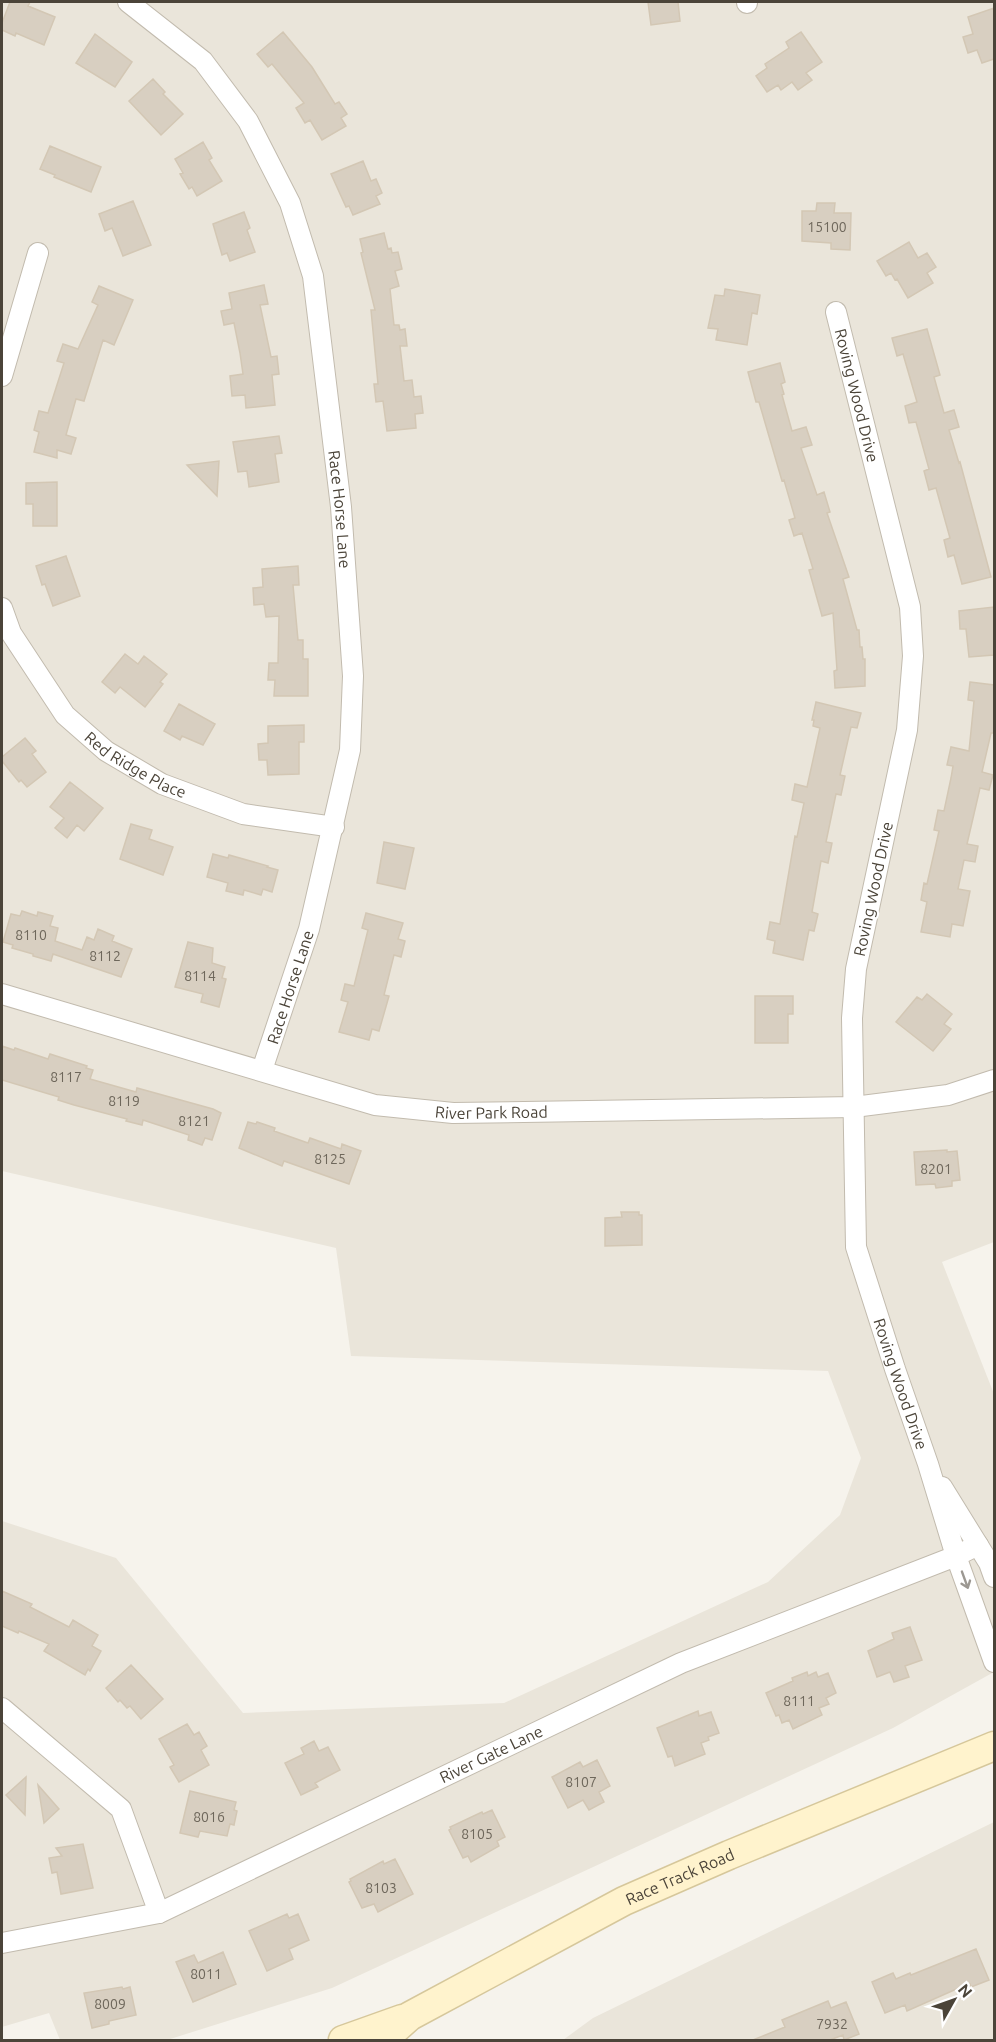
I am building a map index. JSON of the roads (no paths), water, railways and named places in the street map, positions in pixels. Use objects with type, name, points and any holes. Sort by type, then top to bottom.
[{"type":"street","name":"Race Horse Lane","points":[[129,2],[203,61],[248,121],[290,203],[313,276],[341,507],[353,676],[350,750],[309,929],[262,1070]]},
{"type":"street","points":[[2,376],[38,253]]},
{"type":"street","name":"Roving Wood Drive","points":[[836,312],[910,607],[913,656],[907,730],[856,969],[852,1018],[856,1247],[956,1556],[994,1662]]},
{"type":"street","name":"Red Ridge Place","points":[[2,608],[11,633],[64,715],[106,751],[162,784],[243,814],[334,827]]},
{"type":"street","name":"River Park Road","points":[[2,994],[375,1105],[453,1113],[854,1107],[948,1095],[994,1080]]},
{"type":"street","name":"Roving Wood Drive","points":[[928,1464],[978,1545],[994,1577]]},
{"type":"street","name":"River Gate Lane","points":[[2,1943],[159,1913],[681,1663],[956,1556],[978,1545]]},
{"type":"street","points":[[2,1708],[121,1809],[159,1913]]},
{"type":"street","name":"Race Track Road","points":[[383,2040],[410,2016],[624,1901],[729,1855],[994,1746]]},
{"type":"street","points":[[343,2040],[410,2016]]}]
